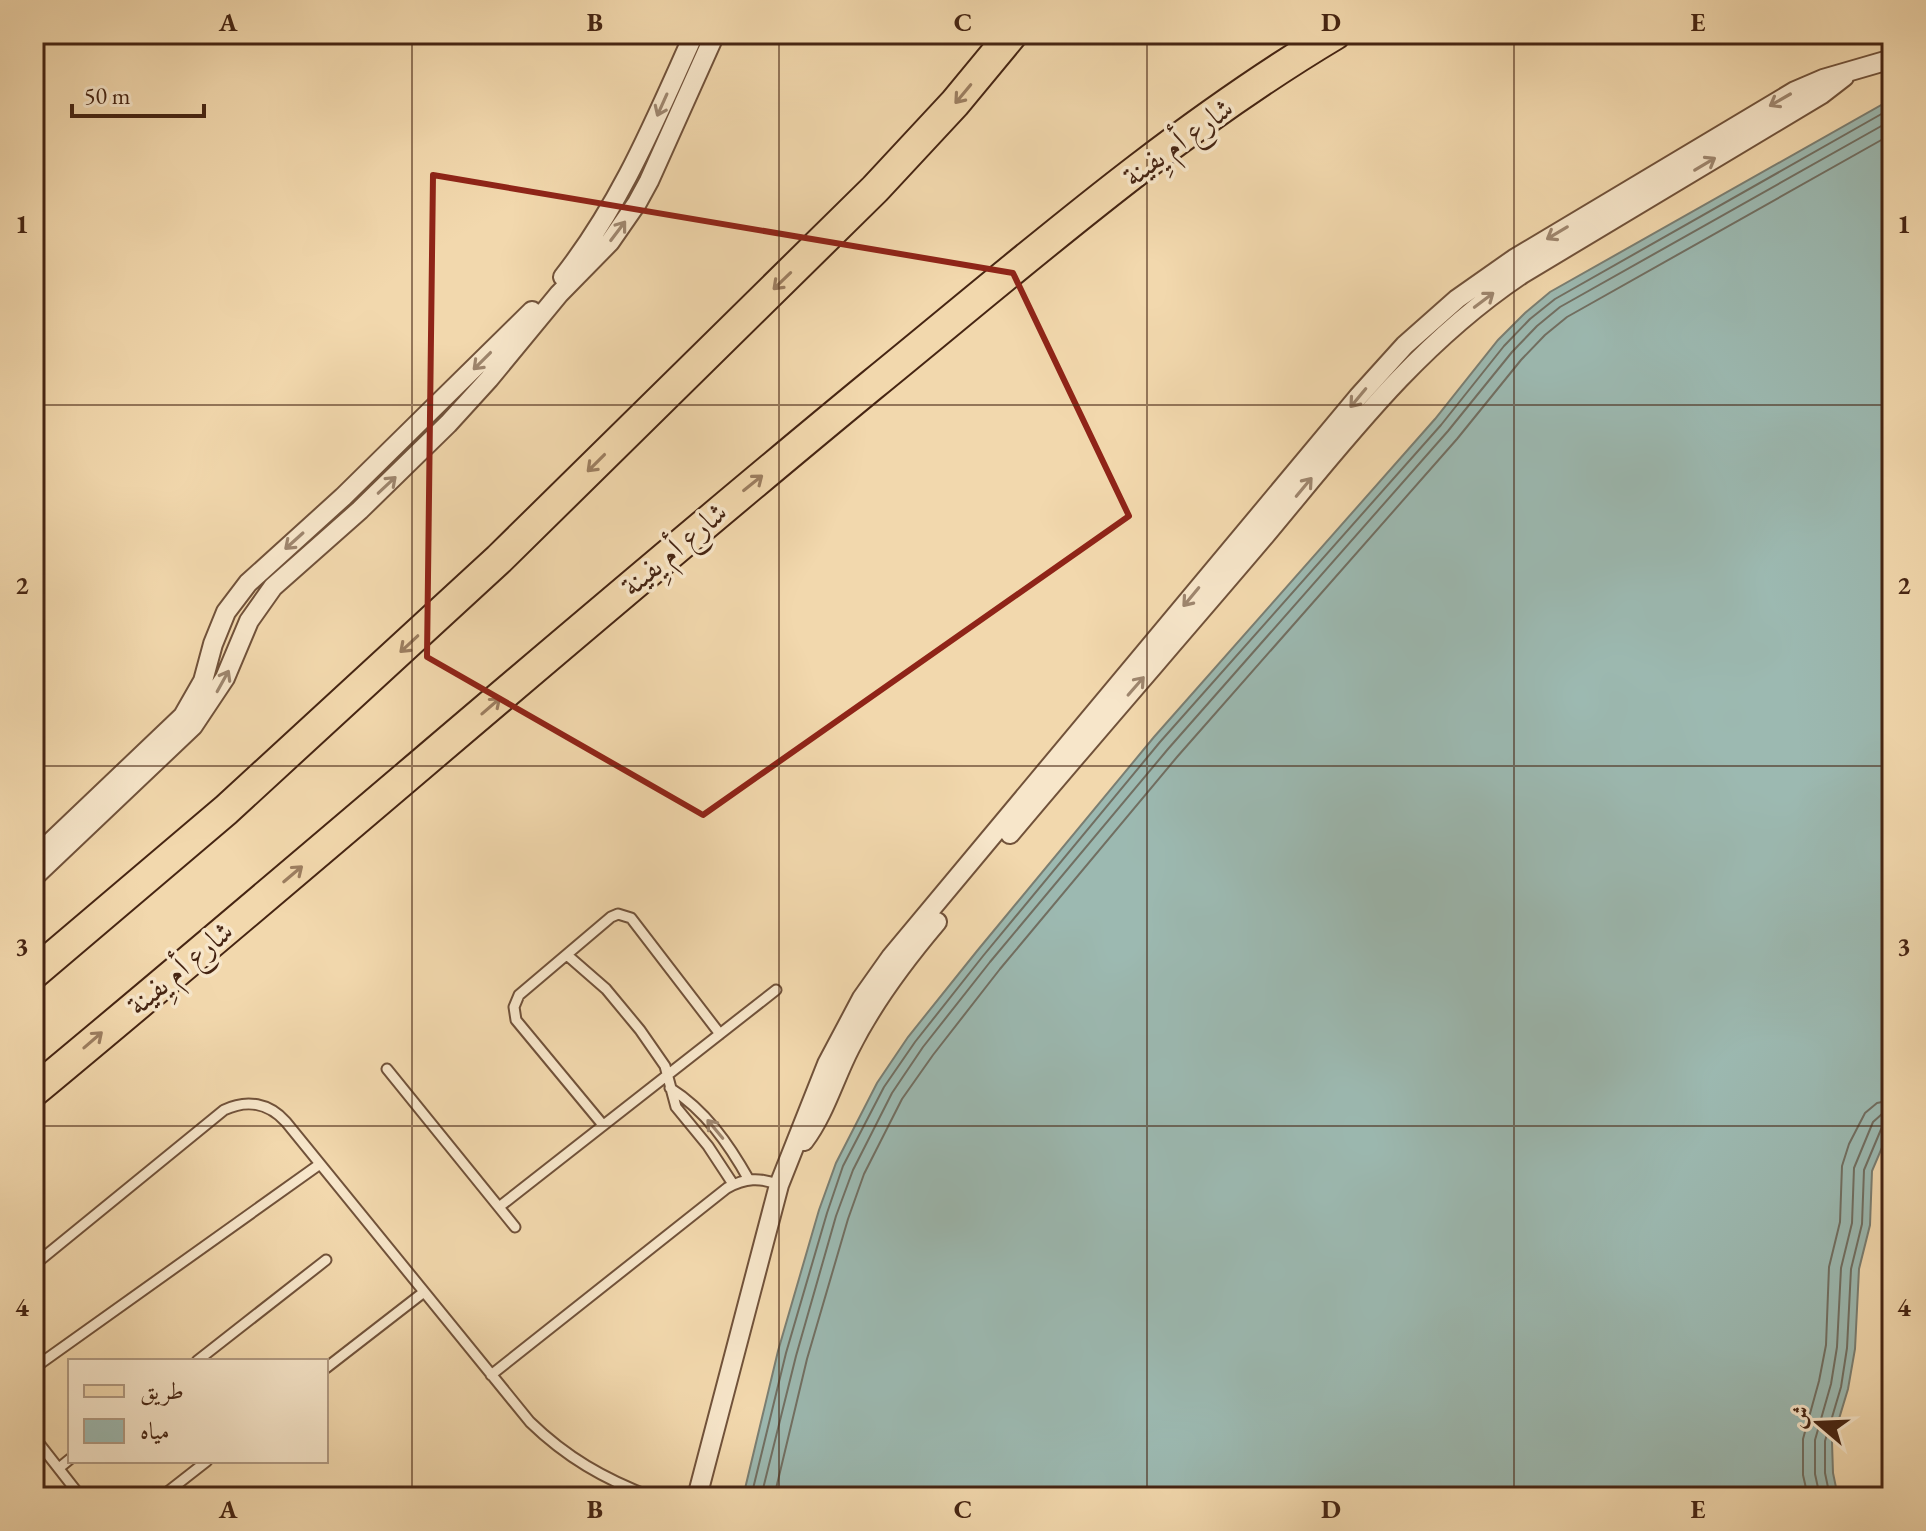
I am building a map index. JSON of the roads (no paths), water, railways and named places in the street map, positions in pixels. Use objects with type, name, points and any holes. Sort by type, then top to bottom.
[{"type":"main road","points":[[34,973],[247,791],[499,559],[884,179],[955,103],[1012,34]]},
{"type":"main road","name":"شارع أم يِفينة","points":[[34,1091],[678,544],[1025,258],[1186,135],[1335,34]]},
{"type":"street","points":[[34,877],[193,726],[220,686],[249,621],[273,587],[360,510],[448,424],[572,273],[627,180],[694,34]]},
{"type":"street","points":[[34,858],[170,732],[183,716],[203,681],[219,628],[231,604],[248,583],[398,444],[536,306],[610,242],[637,203],[715,34]]},
{"type":"street","points":[[697,1497],[779,1185],[827,1064],[876,977],[1168,624],[1358,397],[1405,345],[1457,299],[1514,259],[1781,98],[1823,79],[1892,59]]},
{"type":"lane","points":[[603,1125],[514,1014],[519,995],[611,917],[618,914],[631,918],[720,1034]]},
{"type":"lane","points":[[567,955],[624,1009],[661,1059],[679,1113],[708,1146],[733,1184]]},
{"type":"lane","points":[[499,1207],[776,990]]},
{"type":"lane","points":[[387,1069],[515,1227]]},
{"type":"lane","points":[[670,1088],[696,1108],[717,1130],[749,1180]]},
{"type":"lane","points":[[34,1265],[233,1106],[252,1103],[271,1109],[286,1122],[530,1422],[570,1457],[617,1484],[652,1497]]},
{"type":"lane","points":[[34,1368],[320,1164]]},
{"type":"lane","points":[[491,1375],[733,1184],[759,1179],[779,1185]]},
{"type":"lane","points":[[200,1359],[326,1260]]},
{"type":"lane","points":[[328,1366],[424,1292]]},
{"type":"lane","points":[[34,1437],[81,1497]]},
{"type":"lane","points":[[59,1468],[68,1461]]},
{"type":"lane","points":[[161,1497],[204,1463]]},
{"type":"water","points":[[1892,99],[1892,1124],[1872,1171],[1870,1225],[1859,1269],[1855,1349],[1848,1389],[1832,1442],[1838,1497],[743,1497],[778,1351],[836,1163],[877,1083],[908,1037],[977,951],[1154,737],[1435,419],[1498,340],[1525,313],[1550,292]]}]
